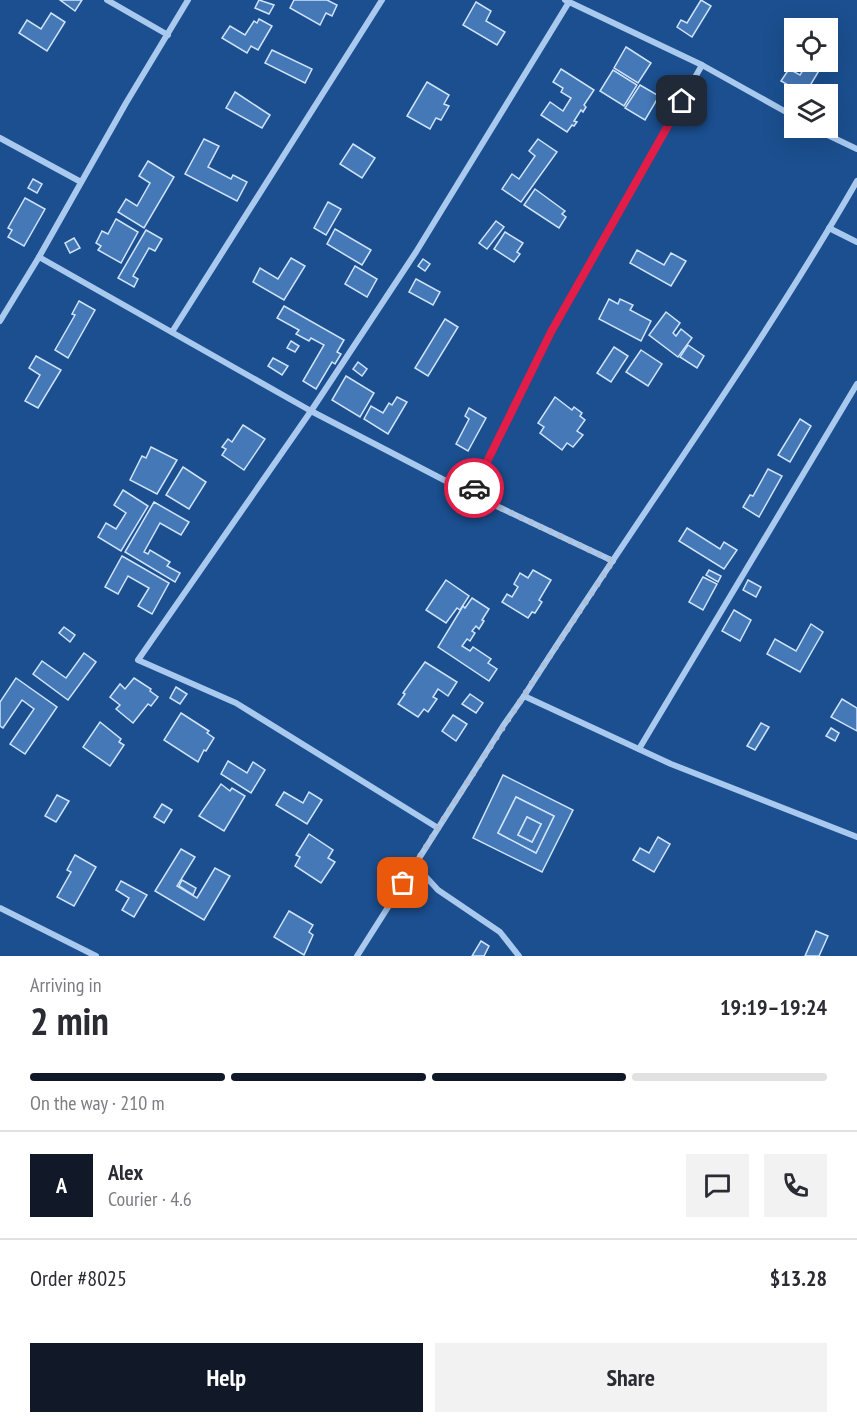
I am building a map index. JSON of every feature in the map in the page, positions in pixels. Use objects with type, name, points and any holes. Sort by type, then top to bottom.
[{"type":"street","points":[[107,0],[168,35]]},
{"type":"street","points":[[0,321],[188,0]]},
{"type":"street","points":[[172,332],[382,0]]},
{"type":"street","points":[[438,828],[236,703],[138,660],[311,411],[416,252],[567,1],[702,64],[784,111]]},
{"type":"street","points":[[471,494],[551,332],[702,64]]},
{"type":"street","points":[[0,138],[81,182]]},
{"type":"street","points":[[834,138],[857,149]]},
{"type":"street","points":[[357,956],[498,734],[741,367],[830,228],[857,181]]},
{"type":"street","points":[[830,228],[857,242]]},
{"type":"street","points":[[39,257],[311,411],[471,494],[613,561]]},
{"type":"street","points":[[639,749],[857,384]]},
{"type":"street","points":[[525,696],[671,764],[857,837]]},
{"type":"street","points":[[415,865],[438,890],[500,932],[519,956]]},
{"type":"street","points":[[0,908],[96,956]]},
{"type":"building","points":[[60,0],[82,0],[75,11]]},
{"type":"building","points":[[259,0],[274,5],[269,14],[255,8]]},
{"type":"building","points":[[294,0],[327,0],[337,5],[332,16],[326,13],[320,25],[290,8]]},
{"type":"building","points":[[701,0],[711,6],[692,37],[677,27],[681,20],[687,23]]},
{"type":"building","points":[[476,2],[491,11],[486,21],[505,32],[497,45],[463,25]]},
{"type":"building","points":[[51,13],[65,22],[47,51],[19,33],[27,20],[41,29]]},
{"type":"building","points":[[259,19],[272,26],[258,50],[251,46],[247,53],[222,38],[230,26],[245,35],[254,21],[257,23]]},
{"type":"building","points":[[626,47],[651,63],[638,83],[614,68]]},
{"type":"building","points":[[272,50],[312,69],[305,83],[265,63]]},
{"type":"building","points":[[561,69],[594,90],[584,105],[586,107],[583,112],[581,110],[574,121],[577,122],[567,132],[541,115],[550,102],[563,111],[571,98],[561,92],[563,88],[553,82]]},
{"type":"building","points":[[613,70],[637,85],[624,106],[600,91]]},
{"type":"building","points":[[787,72],[800,75],[802,72],[818,72],[811,84],[786,84],[781,81]]},
{"type":"building","points":[[427,82],[449,95],[444,104],[449,106],[441,120],[436,118],[430,129],[407,116]]},
{"type":"building","points":[[640,85],[659,96],[645,120],[625,108]]},
{"type":"building","points":[[235,92],[270,115],[262,128],[226,108]]},
{"type":"building","points":[[204,139],[219,146],[208,167],[231,179],[233,175],[247,182],[237,201],[185,174]]},
{"type":"building","points":[[538,139],[557,152],[521,202],[502,189],[512,174],[519,179],[535,156],[529,151]]},
{"type":"building","points":[[353,144],[375,158],[362,178],[340,164]]},
{"type":"building","points":[[148,161],[174,177],[144,228],[118,212],[126,199],[137,206],[150,183],[139,176]]},
{"type":"building","points":[[33,179],[42,184],[37,193],[28,188]]},
{"type":"building","points":[[535,189],[565,211],[562,214],[566,217],[559,228],[524,205]]},
{"type":"building","points":[[25,198],[45,209],[24,246],[8,237],[12,230],[8,228]]},
{"type":"building","points":[[328,202],[341,209],[326,235],[314,228]]},
{"type":"building","points":[[116,219],[138,232],[121,263],[98,250],[101,246],[96,243],[102,231],[108,234]]},
{"type":"building","points":[[496,221],[504,227],[487,249],[479,243]]},
{"type":"building","points":[[335,229],[371,250],[362,265],[327,244]]},
{"type":"building","points":[[146,230],[162,239],[155,251],[149,248],[133,276],[138,279],[134,287],[118,278]]},
{"type":"building","points":[[505,232],[523,243],[517,252],[520,254],[514,262],[494,249]]},
{"type":"building","points":[[74,238],[80,248],[70,253],[65,243]]},
{"type":"building","points":[[637,250],[664,265],[671,253],[686,261],[671,286],[630,263]]},
{"type":"building","points":[[291,258],[305,266],[284,300],[253,282],[260,268],[278,279]]},
{"type":"building","points":[[423,259],[430,264],[425,271],[418,266]]},
{"type":"building","points":[[355,266],[377,279],[367,297],[345,284]]},
{"type":"building","points":[[416,279],[440,292],[433,305],[409,292]]},
{"type":"building","points":[[609,299],[618,304],[620,299],[633,305],[630,310],[651,321],[641,341],[599,319]]},
{"type":"building","points":[[79,301],[95,310],[68,358],[55,350],[75,315],[72,314]]},
{"type":"building","points":[[284,306],[344,340],[337,352],[341,354],[335,364],[332,362],[316,389],[303,381],[324,345],[296,334],[299,330],[277,318]]},
{"type":"building","points":[[666,312],[680,323],[673,333],[676,336],[681,329],[692,338],[678,357],[649,335]]},
{"type":"building","points":[[445,319],[458,327],[428,376],[415,368]]},
{"type":"building","points":[[291,341],[299,346],[295,352],[287,348]]},
{"type":"building","points":[[688,345],[704,356],[697,368],[680,357]]},
{"type":"building","points":[[614,347],[628,356],[611,382],[597,373]]},
{"type":"building","points":[[641,350],[662,364],[648,386],[626,372]]},
{"type":"building","points":[[36,356],[61,370],[38,408],[25,401],[40,375],[29,368]]},
{"type":"building","points":[[273,358],[288,366],[282,375],[268,366]]},
{"type":"building","points":[[358,362],[367,369],[362,376],[353,369]]},
{"type":"building","points":[[346,376],[374,393],[360,417],[332,400]]},
{"type":"building","points":[[397,397],[407,402],[388,434],[364,419],[371,406],[383,413],[389,403],[392,405]]},
{"type":"building","points":[[555,397],[572,410],[574,407],[582,413],[580,416],[585,420],[577,431],[583,435],[573,447],[567,443],[562,450],[540,433],[544,427],[538,423]]},
{"type":"building","points":[[469,408],[486,418],[468,451],[456,444],[469,419],[465,416]]},
{"type":"building","points":[[800,419],[811,426],[790,462],[778,455]]},
{"type":"building","points":[[243,425],[265,439],[244,470],[222,455],[226,449],[222,447],[228,439],[232,442]]},
{"type":"building","points":[[151,447],[177,460],[157,494],[130,480],[142,456],[146,458]]},
{"type":"building","points":[[183,467],[206,482],[189,509],[166,495]]},
{"type":"building","points":[[768,469],[782,476],[759,517],[743,507],[750,495],[753,496]]},
{"type":"building","points":[[123,490],[148,506],[121,551],[98,537],[106,523],[116,529],[126,513],[114,505]]},
{"type":"building","points":[[154,502],[189,522],[181,535],[160,523],[144,552],[148,554],[150,550],[170,562],[167,566],[180,573],[175,582],[125,552]]},
{"type":"building","points":[[687,528],[720,549],[724,542],[737,550],[724,569],[679,541]]},
{"type":"building","points":[[122,556],[169,583],[152,614],[138,606],[149,588],[128,576],[118,594],[105,587]]},
{"type":"building","points":[[533,570],[551,580],[539,600],[542,602],[535,613],[532,612],[528,618],[502,602],[507,594],[512,597],[518,587],[514,584],[520,573],[528,578]]},
{"type":"building","points":[[709,570],[721,576],[718,582],[706,575]]},
{"type":"building","points":[[703,577],[717,584],[703,610],[689,602]]},
{"type":"building","points":[[446,580],[469,596],[460,610],[457,608],[446,623],[426,610]]},
{"type":"building","points":[[748,580],[761,587],[756,597],[743,590]]},
{"type":"building","points":[[472,598],[489,609],[479,629],[476,626],[472,631],[475,633],[470,641],[467,639],[462,646],[470,651],[473,647],[491,659],[488,663],[497,669],[489,681],[438,647],[463,606],[465,608]]},
{"type":"building","points":[[734,610],[751,620],[740,641],[722,631]]},
{"type":"building","points":[[811,624],[823,632],[800,672],[767,654],[775,639],[796,651]]},
{"type":"building","points":[[64,627],[75,635],[70,642],[59,633]]},
{"type":"building","points":[[84,653],[96,662],[68,700],[33,674],[42,661],[66,678]]},
{"type":"building","points":[[425,662],[457,682],[448,696],[438,689],[433,697],[437,699],[428,712],[424,709],[418,717],[398,704]]},
{"type":"building","points":[[16,678],[57,707],[25,754],[10,744],[34,709],[22,700],[3,728],[0,726],[0,702]]},
{"type":"building","points":[[134,678],[151,689],[150,691],[158,697],[151,706],[148,704],[133,723],[116,709],[120,705],[110,697],[120,684],[125,689]]},
{"type":"building","points":[[176,687],[187,694],[180,704],[170,698]]},
{"type":"building","points":[[470,694],[483,703],[476,713],[462,704]]},
{"type":"building","points":[[842,699],[857,708],[857,731],[831,717]]},
{"type":"building","points":[[181,713],[209,731],[207,733],[214,738],[198,762],[164,740]]},
{"type":"building","points":[[453,715],[467,724],[456,741],[442,731]]},
{"type":"building","points":[[100,722],[121,739],[119,742],[124,745],[110,766],[83,747]]},
{"type":"building","points":[[761,723],[769,727],[755,750],[747,746]]},
{"type":"building","points":[[831,728],[839,733],[835,741],[826,736]]},
{"type":"building","points":[[228,761],[247,773],[253,762],[265,770],[251,793],[221,774]]},
{"type":"building","points":[[503,775],[573,810],[542,872],[473,838]],"holes":[[[516,797],[554,816],[536,853],[498,833]]]},
{"type":"building","points":[[221,784],[230,791],[232,788],[245,796],[224,831],[199,816]]},
{"type":"building","points":[[284,792],[303,803],[309,792],[322,800],[307,824],[276,805]]},
{"type":"building","points":[[57,795],[69,801],[56,822],[45,816]]},
{"type":"building","points":[[516,797],[554,816],[536,853],[498,833]],"holes":[[[527,817],[541,824],[532,842],[518,835]]]},
{"type":"building","points":[[162,804],[172,810],[164,823],[154,817]]},
{"type":"building","points":[[527,817],[541,824],[532,842],[518,835]]},
{"type":"building","points":[[309,834],[333,850],[328,858],[335,862],[321,883],[295,866],[300,857],[296,855]]},
{"type":"building","points":[[658,837],[670,844],[654,872],[633,860],[640,848],[649,853]]},
{"type":"building","points":[[181,849],[195,857],[177,886],[197,898],[215,868],[230,876],[204,920],[155,891]]},
{"type":"building","points":[[75,855],[96,867],[74,906],[57,897],[71,872],[67,870]]},
{"type":"building","points":[[182,880],[196,888],[193,895],[179,886]]},
{"type":"building","points":[[121,881],[147,895],[134,917],[122,910],[129,898],[116,890]]},
{"type":"building","points":[[289,911],[313,925],[309,932],[313,935],[304,955],[274,937]]},
{"type":"building","points":[[816,931],[828,936],[819,956],[805,956]]},
{"type":"building","points":[[481,941],[489,946],[484,956],[472,956]]},
{"type":"way so far","points":[[403,883],[495,737],[525,696],[613,561],[471,494],[474,488]]},
{"type":"route","points":[[474,488],[551,332],[682,101]]}]
